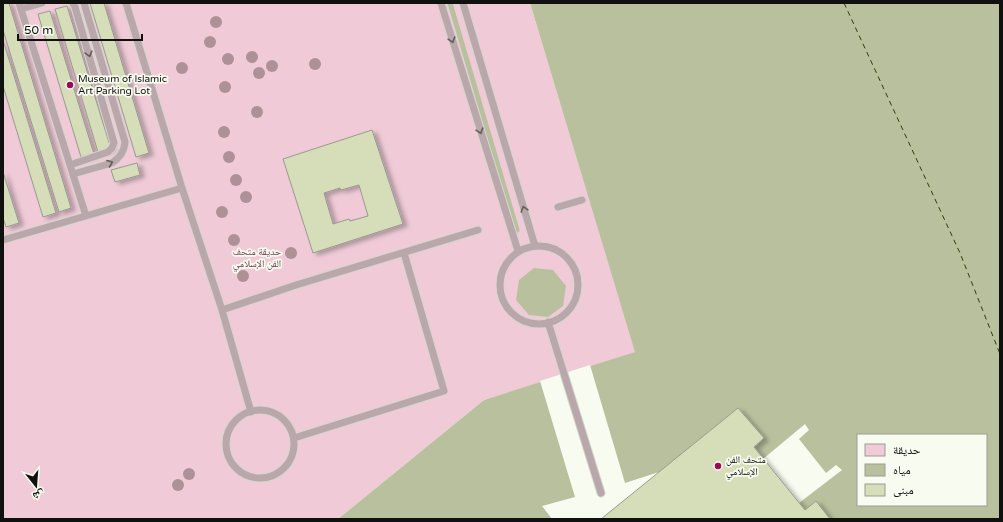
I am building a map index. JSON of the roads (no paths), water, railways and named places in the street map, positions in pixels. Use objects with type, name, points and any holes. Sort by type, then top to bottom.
[{"type":"lane","points":[[42,3],[20,6],[86,216]]},
{"type":"lane","points":[[70,164],[108,152],[114,143],[73,3]]},
{"type":"lane","points":[[73,174],[112,163],[122,154],[125,142],[84,3]]},
{"type":"lane","points":[[126,3],[182,188],[222,310],[251,412]]},
{"type":"lane","points":[[441,3],[518,251]]},
{"type":"lane","points":[[463,3],[535,246]]},
{"type":"lane","points":[[3,240],[182,188]]},
{"type":"lane","points":[[558,207],[582,200]]},
{"type":"lane","points":[[222,310],[296,285],[478,230]]},
{"type":"lane","points":[[535,246],[550,247],[563,254],[574,269],[578,280],[577,292],[573,303],[566,312],[556,319],[537,324],[526,322],[516,317],[507,308],[501,296],[500,284],[502,271],[509,260],[518,251],[535,246]]},
{"type":"lane","points":[[294,438],[444,391],[404,253]]},
{"type":"lane","points":[[548,322],[601,493]]},
{"type":"lane","points":[[259,410],[274,413],[281,417],[292,430],[294,438],[295,446],[293,454],[286,467],[273,476],[265,478],[250,477],[242,473],[231,463],[226,447],[227,438],[234,422],[241,416],[259,410]]},
{"type":"water","points":[[530,3],[1000,3],[1000,519],[338,519],[484,400],[635,352]]},
{"type":"water","points":[[534,268],[553,270],[566,286],[563,306],[548,317],[529,315],[516,300],[519,280]]},
{"type":"waterway","points":[[450,3],[517,230]]},
{"type":"place","name":"Museum of Islamic Art Parking Lot","points":[[70,85]]},
{"type":"place","name":"متحف الفن الإسلامي","points":[[718,466]]},
{"type":"park label","name":"حديقة متحف الفن الإسلامي","points":[[257,258]]}]
